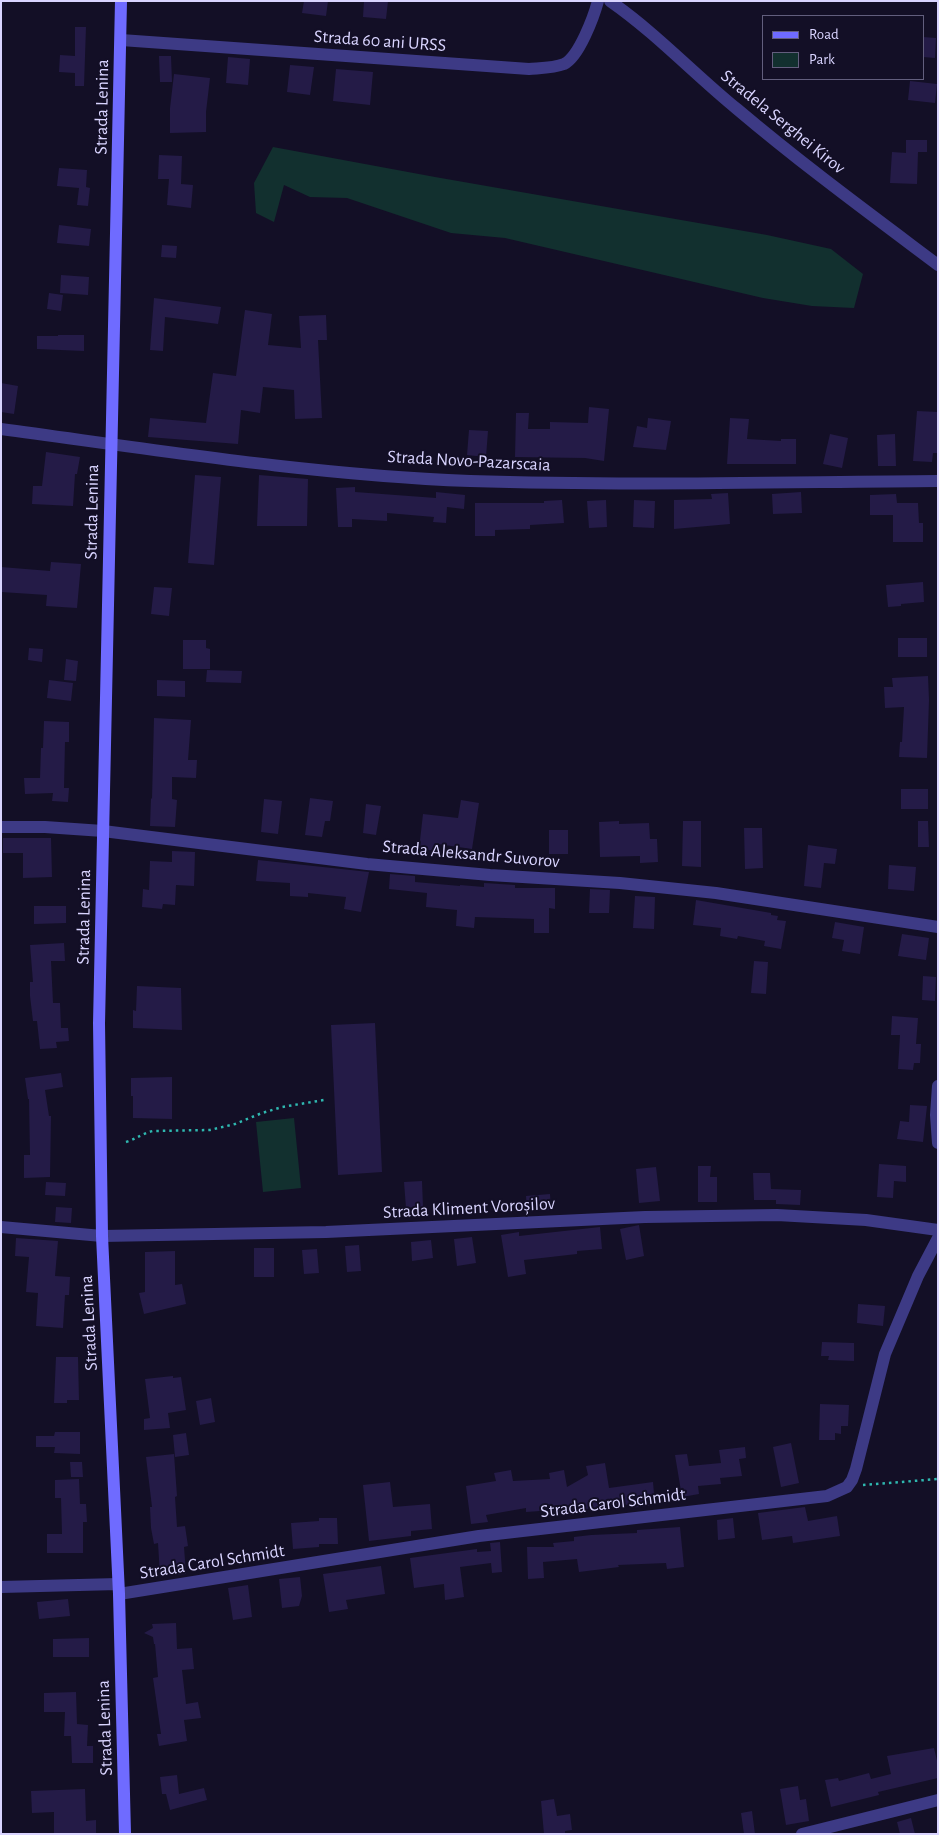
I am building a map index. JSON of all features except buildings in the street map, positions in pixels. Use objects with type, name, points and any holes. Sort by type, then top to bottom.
[{"type":"street","name":"Strada Lenina","points":[[121,1],[122,40],[111,444],[99,1023],[102,1236],[118,1589],[125,1834]]},
{"type":"street","name":"Strada 60 ani URSS","points":[[122,40],[529,69],[566,63],[577,50],[598,1]]},
{"type":"street","name":"Stradela Serghei Kirov","points":[[610,1],[649,30],[735,108],[802,164],[938,265]]},
{"type":"street","name":"Strada Novo-Pazarscaia","points":[[1,429],[250,463],[469,480],[598,483],[938,480]]},
{"type":"street","name":"Strada Aleksandr Suvorov","points":[[1,827],[45,827],[103,831],[367,864],[490,875],[620,883],[696,891],[938,927]]},
{"type":"street","points":[[938,1086],[936,1115],[938,1143]]},
{"type":"street","name":"Strada Kliment Voroșilov","points":[[1,1227],[102,1236],[326,1232],[644,1217],[778,1215],[866,1220],[938,1230]]},
{"type":"street","points":[[847,1487],[856,1469],[885,1354],[918,1276],[938,1238]]},
{"type":"street","name":"Strada Carol Schmidt","points":[[1,1587],[118,1589],[479,1536],[827,1496],[847,1487]]},
{"type":"street","points":[[804,1833],[938,1800]]},
{"type":"path","points":[[126,1142],[144,1133],[153,1131],[210,1130],[235,1124],[282,1107],[324,1100]]},
{"type":"path","points":[[847,1487],[938,1479]]},
{"type":"green space","points":[[273,147],[767,235],[831,249],[863,274],[854,308],[812,306],[763,298],[505,238],[451,233],[347,198],[310,197],[284,185],[274,222],[256,213],[254,183]]},
{"type":"green space","points":[[294,1118],[301,1188],[263,1192],[256,1122]]}]
